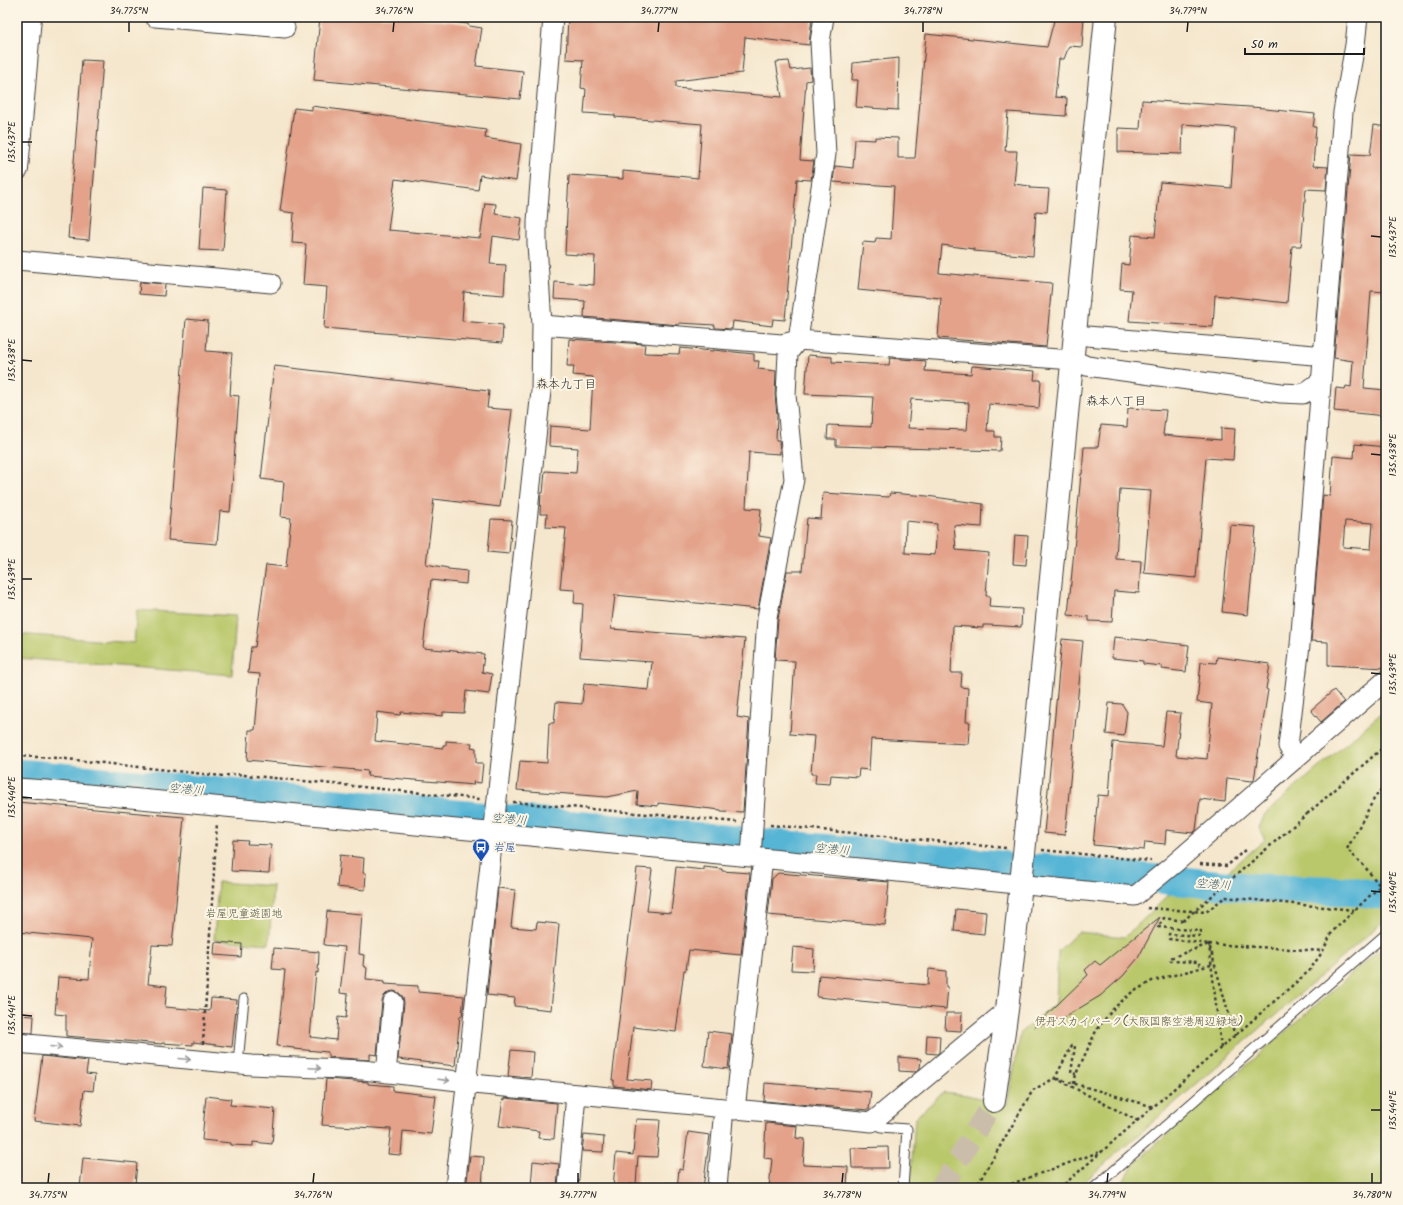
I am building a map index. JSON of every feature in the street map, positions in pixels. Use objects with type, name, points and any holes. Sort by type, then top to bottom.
[{"type":"street","points":[[17,169],[30,17]]},
{"type":"street","points":[[155,17],[285,28]]},
{"type":"street","points":[[455,1188],[541,391],[542,326],[537,221],[553,17]]},
{"type":"street","points":[[717,1188],[729,1109],[755,855],[753,825],[767,618],[794,479],[786,395],[788,353],[798,340],[826,154],[820,42],[824,17]]},
{"type":"street","points":[[994,1101],[1007,1010],[1021,884],[1106,17]]},
{"type":"street","points":[[1296,759],[1288,746],[1300,645],[1343,112],[1355,45],[1358,17]]},
{"type":"street","points":[[17,260],[271,283]]},
{"type":"street","points":[[542,326],[782,344],[798,340],[1073,360],[1087,366],[1281,393],[1303,394],[1321,381]]},
{"type":"street","points":[[1075,335],[1314,355]]},
{"type":"street","points":[[17,788],[494,829],[755,855],[1135,896],[1175,864],[1386,680]]},
{"type":"street","points":[[386,1073],[393,1002]]},
{"type":"street","points":[[17,1043],[238,1064],[386,1073],[467,1082],[473,1084],[872,1122],[1007,1010]]},
{"type":"street","points":[[568,1188],[576,1094]]},
{"type":"lane","points":[[1094,1188],[1386,934]]},
{"type":"lane","points":[[238,1064],[244,999]]},
{"type":"lane","points":[[875,1119],[881,1127],[908,1129],[903,1188]]},
{"type":"path","points":[[1323,951],[1209,944],[1169,939],[1169,934],[1200,936],[1201,931],[1158,927],[1164,918],[1183,921],[1386,745]]},
{"type":"path","points":[[1380,886],[1365,867],[1347,849],[1374,799],[1386,783]]},
{"type":"path","points":[[202,1060],[218,806]]},
{"type":"path","points":[[1038,850],[1175,864],[1227,866],[1246,849]]},
{"type":"path","points":[[1060,1188],[1309,972],[1323,951],[1332,932],[1386,881]]},
{"type":"path","points":[[1144,908],[1206,912],[1225,897],[1354,910]]},
{"type":"path","points":[[1209,944],[1221,1049]]},
{"type":"path","points":[[1200,967],[1200,962],[1171,961],[1170,958],[1209,944]]},
{"type":"path","points":[[1209,944],[1235,1036]]},
{"type":"path","points":[[1074,1084],[1076,1074],[1097,1029],[1114,1008],[1131,993],[1152,981],[1211,965]]},
{"type":"path","points":[[974,1188],[980,1182],[1033,1090],[1055,1078],[1072,1045],[1075,1046],[1071,1073],[1076,1074]]},
{"type":"path","points":[[1055,1078],[1154,1107]]},
{"type":"path","points":[[1055,1078],[1138,1121]]},
{"type":"path","points":[[1000,1188],[1104,1150]]},
{"type":"green space","points":[[137,610],[236,616],[232,675],[17,658],[17,634],[134,643]]},
{"type":"green space","name":"伊丹スカイパーク(大阪国際空港周辺緑地)","points":[[1386,709],[1386,919],[1077,1188],[910,1188],[915,1118],[944,1092],[967,1095],[1007,1105],[1021,1032],[1056,1003],[1058,951],[1078,932],[1125,937],[1174,890],[1198,872],[1226,873],[1265,840],[1259,828],[1265,814]]},
{"type":"green space","name":"岩屋児童遊園地","points":[[218,882],[273,886],[269,944],[214,940]]},
{"type":"green space","points":[[1386,944],[1386,1188],[1118,1188],[1136,1162]]},
{"type":"building","points":[[320,17],[411,17],[468,24],[469,26],[482,28],[476,66],[523,71],[520,99],[314,80]]},
{"type":"building","points":[[568,17],[812,17],[809,45],[745,37],[742,73],[676,81],[676,88],[782,97],[776,62],[789,61],[791,70],[810,68],[811,80],[806,81],[800,160],[814,161],[811,180],[797,179],[785,320],[773,319],[772,326],[733,321],[732,329],[715,328],[715,325],[679,323],[679,325],[584,317],[585,301],[554,299],[555,282],[594,285],[595,256],[565,254],[569,175],[623,179],[623,171],[698,178],[702,124],[584,113],[586,89],[581,88],[583,60],[566,59]]},
{"type":"building","points":[[1055,17],[1084,17],[1082,47],[1069,46],[1064,59],[1059,59],[1055,97],[1067,98],[1066,116],[1008,112],[1005,151],[1017,151],[1014,184],[1030,186],[1030,188],[1049,189],[1047,212],[1036,211],[1033,256],[974,251],[974,249],[942,245],[939,273],[1052,283],[1046,347],[938,338],[941,298],[858,290],[863,242],[875,243],[876,238],[891,239],[894,186],[833,182],[835,166],[853,168],[855,139],[875,140],[875,137],[898,138],[898,158],[915,158],[926,34],[1047,47]]},
{"type":"building","points":[[899,58],[898,110],[856,107],[858,80],[852,80],[853,63]]},
{"type":"building","points":[[82,60],[103,61],[89,240],[68,238]]},
{"type":"building","points":[[1142,100],[1265,108],[1315,114],[1313,127],[1316,127],[1313,166],[1328,167],[1326,190],[1306,189],[1301,246],[1292,246],[1287,303],[1215,295],[1213,327],[1129,321],[1132,290],[1120,289],[1122,264],[1129,265],[1132,235],[1155,237],[1160,182],[1231,188],[1235,128],[1183,124],[1182,154],[1118,152],[1118,128],[1140,129]]},
{"type":"building","points":[[312,106],[486,130],[485,138],[521,144],[516,181],[480,175],[478,190],[395,179],[388,230],[480,238],[485,203],[496,204],[495,214],[522,218],[519,240],[493,236],[490,264],[506,265],[504,295],[464,292],[462,321],[503,325],[502,343],[324,328],[327,287],[303,285],[306,244],[292,243],[294,213],[280,211],[294,108],[312,110]]},
{"type":"building","points":[[1374,125],[1386,127],[1386,292],[1371,291],[1364,388],[1386,390],[1386,416],[1334,411],[1336,388],[1345,389],[1346,386],[1351,387],[1353,361],[1334,358],[1351,154],[1370,155]]},
{"type":"building","points":[[203,188],[227,190],[223,251],[199,250]]},
{"type":"building","points":[[140,282],[165,284],[164,296],[139,294]]},
{"type":"building","points":[[186,319],[208,321],[206,351],[232,353],[230,395],[239,396],[230,512],[220,511],[217,544],[168,540]]},
{"type":"building","points":[[569,339],[645,344],[644,353],[679,354],[680,348],[754,354],[754,361],[759,361],[758,369],[776,371],[776,440],[779,440],[780,454],[749,452],[746,508],[761,509],[759,536],[771,538],[758,609],[615,595],[611,629],[745,639],[737,717],[749,719],[743,812],[721,811],[658,803],[658,806],[637,804],[638,791],[606,797],[517,790],[520,761],[547,763],[549,723],[554,723],[556,702],[582,704],[584,684],[649,690],[652,662],[580,657],[583,604],[574,603],[575,590],[560,589],[566,528],[546,527],[547,514],[540,514],[541,493],[543,493],[545,471],[576,473],[578,448],[549,446],[550,426],[590,429],[593,377],[573,375],[574,366],[567,366]]},
{"type":"building","points":[[808,355],[832,357],[832,362],[889,365],[890,358],[926,361],[925,371],[971,374],[972,366],[1035,371],[1034,380],[1041,380],[1039,408],[989,404],[987,431],[995,431],[995,437],[1001,437],[1000,451],[836,446],[836,439],[827,439],[828,425],[871,427],[873,397],[805,394]],"holes":[[[911,399],[969,403],[967,430],[908,428]]]},
{"type":"building","points":[[274,366],[489,391],[487,408],[512,410],[500,507],[434,499],[426,564],[448,569],[467,571],[466,584],[431,580],[423,648],[484,654],[482,672],[492,674],[489,694],[466,691],[464,713],[443,712],[443,716],[401,712],[400,715],[377,712],[375,741],[443,748],[443,745],[446,745],[446,741],[472,743],[471,747],[476,748],[476,763],[483,763],[481,783],[473,782],[474,785],[367,776],[368,771],[247,760],[249,730],[255,730],[260,674],[248,673],[251,647],[255,647],[266,565],[286,567],[291,518],[281,517],[284,482],[261,479]]},
{"type":"building","points":[[1128,408],[1166,410],[1163,435],[1221,440],[1221,428],[1235,429],[1233,460],[1206,458],[1196,578],[1144,573],[1151,491],[1120,489],[1116,559],[1141,561],[1139,593],[1114,591],[1112,622],[1089,621],[1089,617],[1068,615],[1084,447],[1098,447],[1101,425],[1127,427]]},
{"type":"building","points":[[1355,444],[1386,447],[1386,668],[1328,665],[1328,642],[1311,641],[1323,495],[1330,496],[1333,456],[1354,458]],"holes":[[[1345,521],[1373,523],[1371,549],[1343,547]]]},
{"type":"building","points":[[823,493],[889,497],[890,493],[927,496],[983,504],[982,527],[954,525],[956,550],[989,553],[986,596],[990,596],[989,607],[1022,609],[1021,627],[983,625],[983,628],[953,626],[951,673],[962,673],[961,687],[968,688],[966,722],[970,722],[968,744],[871,739],[869,770],[859,769],[858,777],[831,775],[830,784],[815,783],[816,774],[811,774],[814,736],[790,734],[795,661],[775,660],[778,619],[787,571],[802,571],[807,518],[821,519]],"holes":[[[906,521],[937,524],[935,555],[905,553]]]},
{"type":"building","points":[[491,519],[512,520],[509,554],[488,552]]},
{"type":"building","points":[[1230,525],[1256,527],[1248,615],[1222,612]]},
{"type":"building","points":[[1015,535],[1028,536],[1026,565],[1013,564]]},
{"type":"building","points":[[1114,637],[1189,645],[1186,672],[1162,669],[1162,666],[1143,664],[1143,661],[1112,658]]},
{"type":"building","points":[[1062,639],[1083,641],[1065,835],[1044,833]]},
{"type":"building","points":[[1217,657],[1270,664],[1266,689],[1268,690],[1254,780],[1227,778],[1225,802],[1200,799],[1196,830],[1193,833],[1166,830],[1165,844],[1145,842],[1144,850],[1093,845],[1098,795],[1109,796],[1113,742],[1162,746],[1166,712],[1181,713],[1176,756],[1207,759],[1212,704],[1197,702],[1201,662],[1216,663]]},
{"type":"building","points":[[1334,690],[1344,702],[1321,722],[1311,710]]},
{"type":"building","points":[[1109,703],[1122,704],[1127,712],[1124,736],[1106,734]]},
{"type":"building","points":[[17,802],[184,817],[172,946],[152,945],[148,984],[167,986],[165,1007],[210,1011],[211,998],[237,1000],[232,1047],[193,1042],[193,1045],[162,1044],[66,1036],[66,1015],[55,1014],[58,977],[89,979],[92,939],[17,932]]},
{"type":"building","points":[[233,840],[248,841],[247,844],[271,845],[269,873],[231,871]]},
{"type":"building","points":[[340,855],[364,858],[363,873],[366,873],[365,890],[337,887]]},
{"type":"building","points":[[676,867],[704,870],[704,867],[722,869],[722,871],[750,873],[741,955],[689,950],[686,970],[684,970],[676,1032],[633,1027],[627,1079],[652,1081],[651,1090],[614,1086],[614,1080],[612,1080],[637,868],[652,869],[647,911],[671,913]]},
{"type":"building","points":[[778,873],[889,882],[885,925],[768,915],[772,879]]},
{"type":"building","points":[[498,888],[515,890],[511,927],[536,929],[537,922],[559,924],[551,1010],[514,1006],[515,998],[487,995]]},
{"type":"building","points":[[956,909],[986,912],[984,934],[954,931]]},
{"type":"building","points":[[327,911],[362,914],[359,954],[364,955],[363,966],[367,968],[366,979],[385,981],[384,984],[418,986],[418,992],[464,996],[462,1016],[460,1016],[455,1066],[398,1059],[404,1003],[403,997],[394,991],[388,992],[382,1001],[377,1055],[370,1054],[370,1060],[328,1057],[328,1052],[277,1046],[285,970],[272,969],[274,948],[319,952],[318,973],[316,972],[310,1037],[336,1040],[338,1017],[346,1018],[348,994],[340,993],[345,947],[324,945]]},
{"type":"building","points":[[1160,917],[1138,958],[1123,976],[1100,996],[1063,1018],[1034,1027],[1088,975],[1085,970],[1095,961],[1100,965]]},
{"type":"building","points":[[215,942],[242,944],[241,957],[214,955]]},
{"type":"building","points":[[793,947],[814,949],[813,971],[791,970]]},
{"type":"building","points":[[929,969],[946,971],[946,987],[948,987],[946,1009],[817,997],[819,975],[928,985]]},
{"type":"building","points":[[946,1013],[962,1013],[961,1031],[945,1030]]},
{"type":"building","points":[[17,1015],[34,1016],[33,1033],[17,1032]]},
{"type":"building","points":[[708,1031],[732,1034],[728,1069],[704,1066]]},
{"type":"building","points":[[927,1035],[940,1036],[939,1053],[926,1053]]},
{"type":"building","points":[[511,1050],[533,1052],[531,1078],[508,1076]]},
{"type":"building","points":[[42,1056],[88,1061],[86,1074],[95,1075],[93,1091],[84,1090],[80,1126],[34,1121]]},
{"type":"building","points":[[899,1057],[921,1059],[920,1068],[915,1072],[899,1071]]},
{"type":"building","points":[[326,1079],[368,1082],[368,1084],[393,1086],[393,1091],[436,1096],[431,1134],[403,1131],[401,1155],[388,1154],[391,1129],[322,1125]]},
{"type":"building","points":[[765,1083],[871,1092],[869,1110],[764,1101]]},
{"type":"building","points":[[206,1096],[231,1099],[230,1105],[275,1109],[272,1144],[253,1142],[253,1146],[231,1145],[231,1143],[202,1140]]},
{"type":"building","points":[[505,1098],[557,1103],[554,1139],[538,1138],[539,1131],[499,1126],[503,1099],[505,1100]]},
{"type":"building","points":[[636,1119],[660,1120],[657,1157],[638,1156],[636,1185],[630,1184],[629,1188],[613,1188],[616,1153],[633,1155]]},
{"type":"building","points":[[766,1123],[797,1126],[796,1138],[805,1139],[803,1165],[848,1167],[847,1188],[769,1188],[772,1159],[764,1158]]},
{"type":"building","points":[[688,1132],[710,1135],[703,1188],[677,1188],[679,1169],[683,1170]]},
{"type":"building","points":[[584,1135],[604,1137],[603,1152],[582,1151]]},
{"type":"building","points":[[888,1147],[889,1168],[852,1168],[851,1148]]},
{"type":"building","points":[[470,1156],[484,1157],[482,1188],[466,1188]]},
{"type":"building","points":[[83,1158],[137,1163],[135,1185],[114,1183],[114,1188],[80,1188]]},
{"type":"building","points":[[533,1161],[559,1164],[557,1188],[531,1186]]},
{"type":"waterway","name":"空港川","points":[[17,773],[1001,865]]},
{"type":"waterway","name":"空港川","points":[[1040,868],[1255,888],[1352,891],[1386,896]]},
{"type":"tunnel","points":[[941,1188],[994,1101]]},
{"type":"place","name":"岩屋","points":[[481,862]]},
{"type":"district","name":"森本九丁目","points":[[566,384]]},
{"type":"district","name":"森本八丁目","points":[[1116,401]]}]
